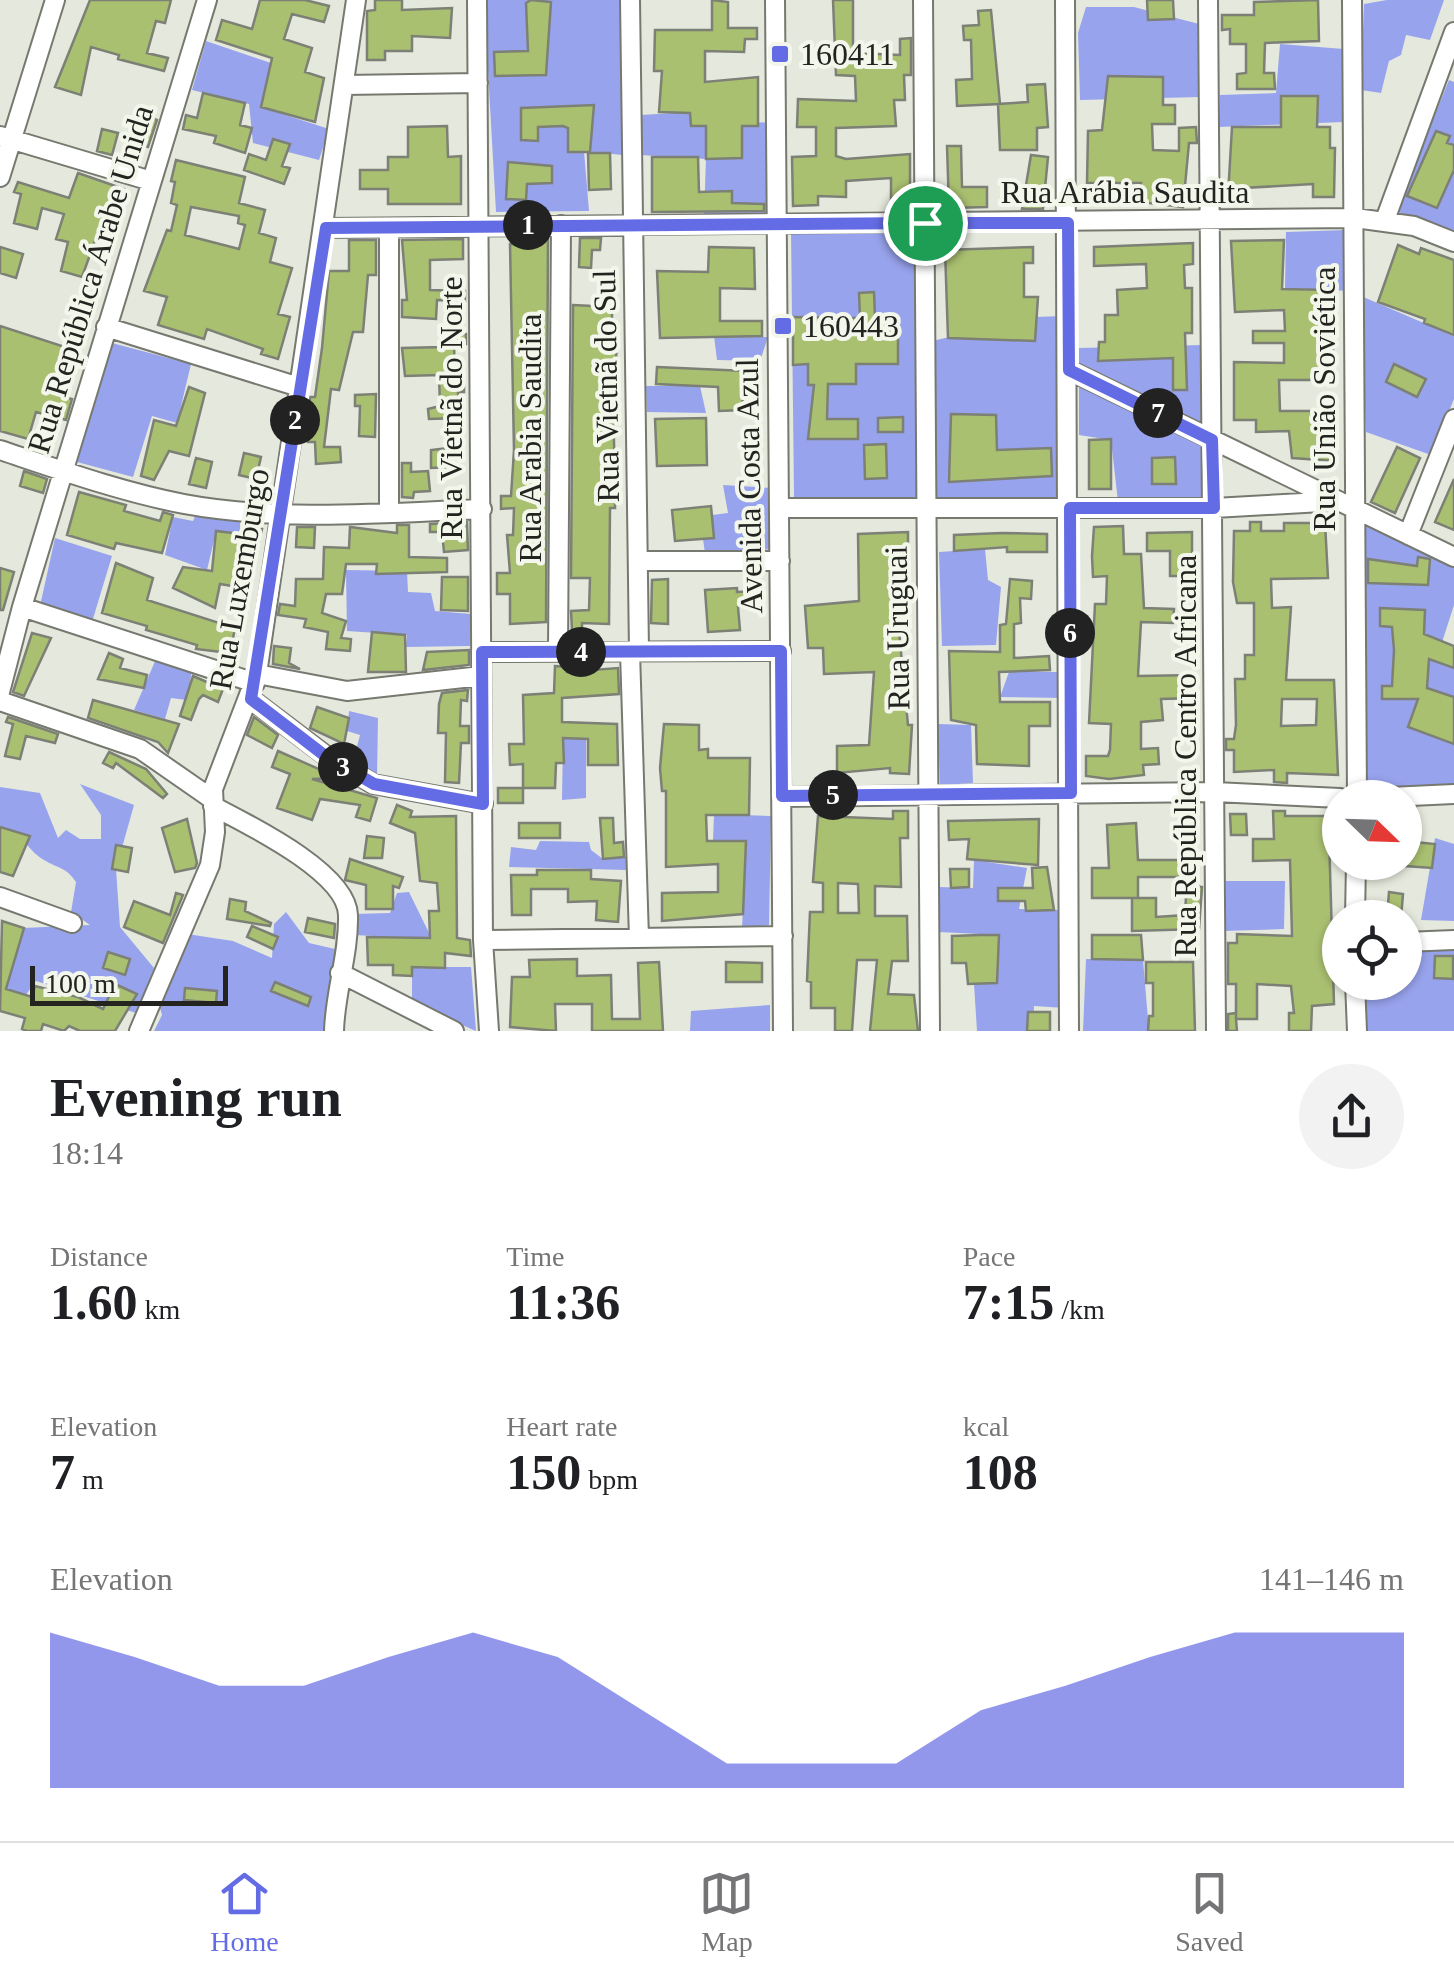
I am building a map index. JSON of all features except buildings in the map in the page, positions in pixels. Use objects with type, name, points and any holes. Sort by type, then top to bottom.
[{"type":"street","points":[[0,177],[6,137],[55,0]]},
{"type":"street","name":"Rua República Árabe Unida","points":[[0,692],[22,607],[207,0]]},
{"type":"street","name":"Rua Luxemburgo","points":[[139,1031],[214,854],[212,802],[254,685],[326,228],[356,0]]},
{"type":"street","name":"Rua Vietnã do Norte","points":[[477,0],[483,940],[488,1031]]},
{"type":"street","name":"Rua Vietnã do Sul","points":[[630,0],[639,938]]},
{"type":"street","name":"Avenida Costa Azul","points":[[774,0],[782,1031]]},
{"type":"street","name":"Rua Uruguai","points":[[923,0],[930,1031]]},
{"type":"street","points":[[1065,0],[1070,508],[1069,1031]]},
{"type":"street","name":"Rua República Centro Africana","points":[[1208,0],[1216,1031]]},
{"type":"street","name":"Rua União Soviética","points":[[1352,0],[1355,218],[1346,505],[1356,780]]},
{"type":"street","points":[[1385,220],[1454,32]]},
{"type":"street","points":[[344,84],[478,83]]},
{"type":"street","points":[[6,137],[151,181]]},
{"type":"street","name":"Rua Arábia Saudita","points":[[326,228],[633,223],[1208,223],[1355,218],[1385,220],[1454,242]]},
{"type":"street","name":"Rua Arabia Saudita","points":[[558,652],[561,225]]},
{"type":"street","points":[[389,512],[390,228]]},
{"type":"street","points":[[106,327],[299,387]]},
{"type":"street","points":[[1069,370],[1454,558]]},
{"type":"street","points":[[1408,535],[1454,419]]},
{"type":"street","points":[[0,450],[184,504],[282,513],[482,509]]},
{"type":"street","points":[[780,508],[1346,505]]},
{"type":"street","points":[[638,561],[780,561]]},
{"type":"street","points":[[22,607],[254,685],[347,691],[481,676]]},
{"type":"street","points":[[482,652],[781,651]]},
{"type":"street","points":[[254,685],[324,755],[374,784],[483,810]]},
{"type":"street","points":[[0,702],[140,749],[212,802],[280,842],[340,892],[348,912],[334,1031]]},
{"type":"street","points":[[782,796],[1215,792],[1322,797]]},
{"type":"street","points":[[1422,795],[1454,794]]},
{"type":"street","points":[[0,897],[72,922]]},
{"type":"street","points":[[483,940],[783,936]]},
{"type":"street","points":[[1422,941],[1454,940]]},
{"type":"street","points":[[337,984],[454,1031]]},
{"type":"street","points":[[1356,1000],[1356,1031]]},
{"type":"shaded area","points":[[484,0],[621,0],[622,155],[584,151],[589,211],[496,212]]},
{"type":"shaded area","points":[[1444,0],[1430,40],[1406,35],[1401,55],[1389,61],[1381,93],[1361,90],[1364,4]]},
{"type":"shaded area","points":[[1086,7],[1134,7],[1199,24],[1201,97],[1080,100],[1078,33]]},
{"type":"shaded area","points":[[206,41],[271,63],[261,107],[329,129],[319,160],[253,143],[249,104],[192,90]]},
{"type":"shaded area","points":[[1280,44],[1344,49],[1343,122],[1219,127],[1220,95],[1276,93]]},
{"type":"shaded area","points":[[1449,80],[1454,82],[1454,233],[1396,211]]},
{"type":"shaded area","points":[[690,100],[691,126],[771,122],[770,216],[704,215],[706,159],[640,155],[640,115],[674,113],[675,101]]},
{"type":"shaded area","points":[[791,230],[919,233],[919,501],[794,498]]},
{"type":"shaded area","points":[[1346,230],[1351,291],[1285,288],[1286,232]]},
{"type":"shaded area","points":[[1361,296],[1454,336],[1454,399],[1431,455],[1366,432]]},
{"type":"shaded area","points":[[1063,316],[1064,501],[933,500],[932,341],[1035,317]]},
{"type":"shaded area","points":[[714,336],[768,337],[760,361],[717,360]]},
{"type":"shaded area","points":[[112,343],[191,364],[177,423],[152,416],[133,477],[77,462]]},
{"type":"shaded area","points":[[1202,345],[1206,502],[1118,502],[1111,440],[1079,435],[1079,348]]},
{"type":"shaded area","points":[[646,386],[700,386],[706,413],[647,412]]},
{"type":"shaded area","points":[[723,485],[772,488],[774,549],[705,553],[703,539],[712,515],[728,513]]},
{"type":"shaded area","points":[[197,511],[240,517],[240,535],[216,532],[207,570],[165,555],[173,517],[193,521]]},
{"type":"shaded area","points":[[1364,523],[1454,565],[1454,605],[1436,661],[1454,669],[1454,787],[1422,788],[1422,780],[1362,780]]},
{"type":"shaded area","points":[[55,538],[112,556],[92,622],[40,606]]},
{"type":"shaded area","points":[[985,549],[988,580],[1001,587],[996,645],[942,646],[939,552]]},
{"type":"shaded area","points":[[346,570],[407,571],[408,592],[431,593],[435,611],[471,614],[470,646],[406,647],[407,635],[347,631]]},
{"type":"shaded area","points":[[156,659],[192,670],[187,700],[171,698],[165,719],[134,710]]},
{"type":"shaded area","points":[[1009,672],[1064,672],[1064,698],[1000,697]]},
{"type":"shaded area","points":[[349,711],[378,718],[377,779],[359,771],[362,753],[356,750],[360,735],[347,731]]},
{"type":"shaded area","points":[[938,724],[971,725],[973,783],[940,785]]},
{"type":"shaded area","points":[[563,738],[586,739],[586,798],[562,800]]},
{"type":"shaded area","points":[[80,784],[134,805],[116,869],[120,927],[154,968],[136,1013],[36,981],[25,996],[6,990],[23,928],[90,925],[71,912],[76,882],[72,877],[0,826],[0,787],[40,793],[58,838],[66,830],[80,839],[101,839],[101,815]]},
{"type":"shaded area","points":[[714,814],[771,816],[769,925],[742,928],[746,841],[713,841]]},
{"type":"shaded area","points":[[1435,838],[1454,844],[1454,921],[1422,920]]},
{"type":"shaded area","points":[[540,841],[589,842],[591,850],[603,859],[626,857],[627,870],[509,867],[511,847],[536,850]]},
{"type":"shaded area","points":[[974,860],[1027,868],[1019,909],[1064,910],[1065,1008],[1034,1006],[1033,1031],[977,1031],[974,984],[997,982],[999,935],[939,932],[939,887],[973,888]]},
{"type":"shaded area","points":[[1226,881],[1285,881],[1284,929],[1223,931]]},
{"type":"shaded area","points":[[409,892],[432,939],[354,935],[354,914],[390,913],[397,893]]},
{"type":"shaded area","points":[[286,912],[309,943],[335,949],[325,1031],[154,1031],[162,1015],[159,1004],[187,934],[233,941],[272,958],[274,924]]},
{"type":"shaded area","points":[[1454,946],[1454,1031],[1364,1031],[1363,1000],[1422,1000],[1422,947]]},
{"type":"shaded area","points":[[1086,959],[1143,960],[1149,1031],[1083,1031]]},
{"type":"shaded area","points":[[412,967],[471,967],[476,1031],[412,1003]]},
{"type":"shaded area","points":[[770,1005],[770,1031],[690,1031],[691,1011]]},
{"type":"place","name":"160411","points":[[780,54]]},
{"type":"place","name":"160443","points":[[783,326]]},
{"type":"route","points":[[925,223],[1068,223],[1069,370],[1212,440],[1214,508],[1070,508],[1071,793],[782,796],[781,651],[482,652],[483,804],[406,793],[374,784],[324,755],[251,699],[326,228],[925,223]]}]
